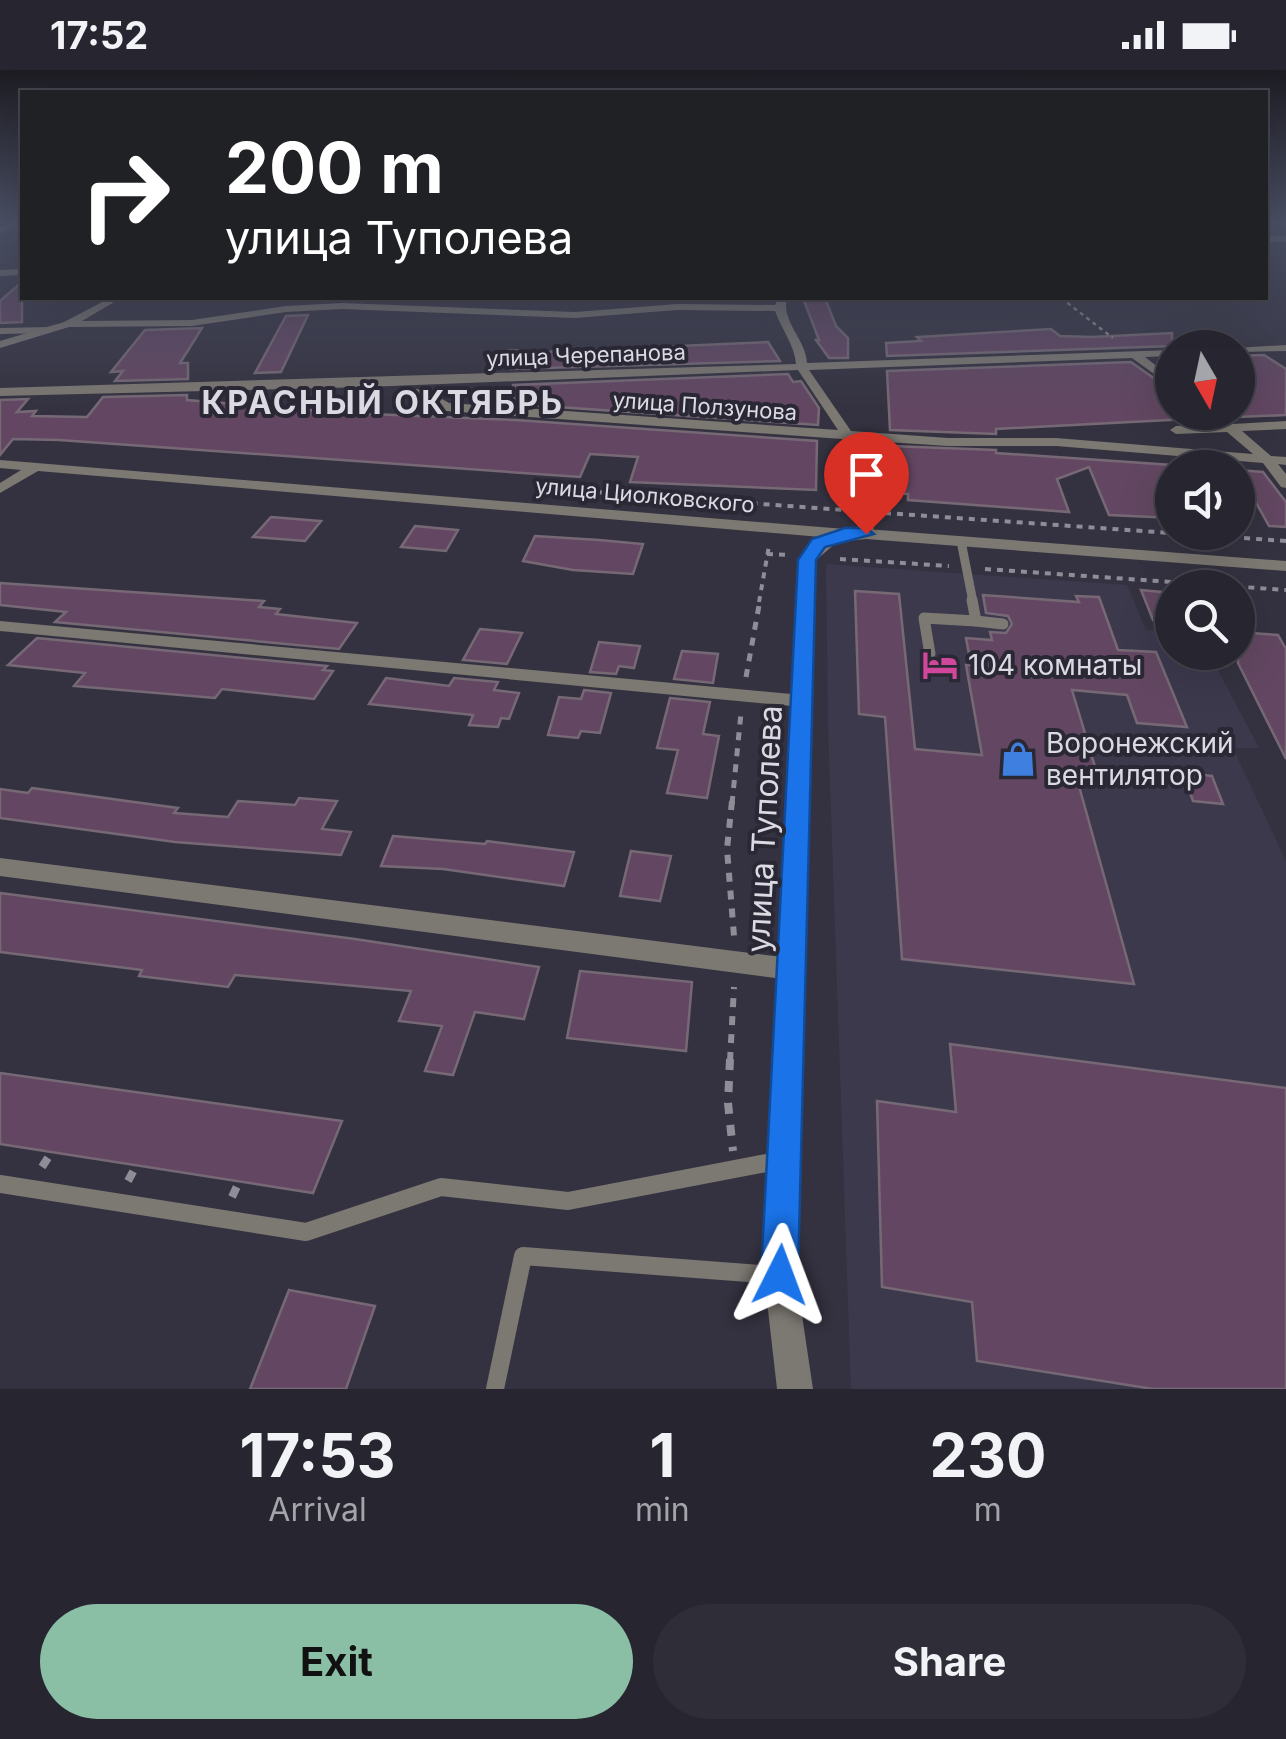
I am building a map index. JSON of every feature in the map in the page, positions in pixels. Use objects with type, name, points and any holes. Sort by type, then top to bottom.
[{"type":"street","points":[[0,345],[68,324],[112,300]]},
{"type":"street","points":[[68,324],[192,322],[342,306],[575,315],[781,303],[791,339],[801,351],[802,368],[848,436],[863,477],[865,511],[855,534],[818,543],[810,557]]},
{"type":"street","points":[[1255,349],[1286,348]]},
{"type":"street","name":"улица Черепанова","points":[[0,392],[1155,354]]},
{"type":"street","points":[[1136,356],[1155,370]]},
{"type":"street","name":"улица Ползунова","points":[[366,383],[378,390],[425,394],[446,408],[948,442],[1056,442],[1286,461]]},
{"type":"street","points":[[1255,426],[1286,425]]},
{"type":"street","points":[[1234,430],[1286,484]]},
{"type":"street","name":"улица Циолковского","points":[[0,464],[1286,566]]},
{"type":"street","points":[[0,490],[35,468]]},
{"type":"street","name":"улица Туполева","points":[[794,1389],[780,1275],[810,557]]},
{"type":"street","points":[[0,626],[802,700]]},
{"type":"street","points":[[0,867],[790,969]]},
{"type":"lane","points":[[0,330],[48,330]]},
{"type":"lane","points":[[961,541],[976,621]]},
{"type":"lane","points":[[930,654],[924,618],[1003,624]]},
{"type":"lane","points":[[0,1184],[306,1232],[441,1187],[568,1201],[786,1159]]},
{"type":"lane","points":[[495,1389],[523,1256],[780,1275]]},
{"type":"path","points":[[1064,300],[1136,356]]},
{"type":"path","points":[[589,492],[1286,542]]},
{"type":"path","points":[[768,554],[1286,590]]},
{"type":"shaded area","points":[[826,564],[1127,585],[1146,630],[1155,631],[1155,670],[1218,670],[1259,748],[1233,748],[1286,861],[1286,1389],[851,1389]]},
{"type":"building","points":[[20,286],[22,322],[0,323],[0,301]]},
{"type":"building","points":[[804,300],[826,300],[836,326],[848,338],[848,358],[829,358]]},
{"type":"building","points":[[308,315],[281,372],[255,373],[286,316]]},
{"type":"building","points":[[202,328],[180,363],[188,363],[188,379],[115,381],[123,371],[111,372],[145,330]]},
{"type":"building","points":[[1051,329],[1060,336],[1155,334],[1155,347],[887,356],[886,343],[921,341],[917,337]]},
{"type":"building","points":[[768,342],[780,361],[511,369],[509,350],[543,352]]},
{"type":"building","points":[[1255,355],[1264,355],[1286,369],[1286,415],[1255,416]]},
{"type":"building","points":[[1131,362],[1155,379],[1155,421],[996,429],[996,434],[890,430],[887,371]]},
{"type":"building","points":[[788,374],[793,382],[801,381],[819,408],[818,425],[514,404],[513,385]]},
{"type":"building","points":[[187,395],[187,400],[346,413],[516,420],[817,441],[816,490],[630,482],[638,457],[590,454],[580,477],[59,440],[13,439],[0,455],[0,400],[28,399],[17,412],[36,411],[32,416],[87,417],[103,397]]},
{"type":"building","points":[[891,446],[996,450],[1155,464],[1155,517],[1109,515],[1089,467],[1057,479],[1069,512],[908,500],[908,494],[893,493]]},
{"type":"building","points":[[1255,471],[1263,472],[1286,502],[1286,527],[1269,526],[1255,501]]},
{"type":"building","points":[[271,517],[321,521],[305,541],[253,537]]},
{"type":"building","points":[[415,526],[458,530],[446,551],[401,547]]},
{"type":"building","points":[[535,536],[643,544],[633,574],[573,570],[523,561]]},
{"type":"building","points":[[0,583],[264,601],[259,607],[280,609],[276,614],[357,623],[339,649],[55,622],[66,612],[0,605]]},
{"type":"building","points":[[1141,590],[1155,591],[1153,620]]},
{"type":"building","points":[[855,591],[899,594],[915,749],[982,755],[966,665],[971,665],[966,638],[992,640],[990,632],[1006,633],[1012,624],[1008,616],[986,613],[983,595],[1079,602],[1076,596],[1099,597],[1118,650],[1155,652],[1155,670],[1163,670],[1187,727],[1137,723],[1127,695],[1072,690],[1096,770],[1074,768],[1134,984],[902,959],[885,717],[859,714]]},
{"type":"building","points":[[480,629],[522,633],[507,664],[463,660]]},
{"type":"building","points":[[1255,633],[1278,635],[1286,649],[1286,759],[1242,670],[1255,670]]},
{"type":"building","points":[[37,638],[327,666],[323,670],[333,671],[314,699],[222,689],[215,698],[74,686],[85,673],[8,665]]},
{"type":"building","points":[[599,642],[640,646],[634,668],[619,666],[616,674],[590,672]]},
{"type":"building","points":[[682,651],[718,654],[713,683],[674,679]]},
{"type":"building","points":[[386,678],[449,686],[454,678],[498,682],[494,690],[519,693],[509,719],[501,718],[498,727],[469,725],[473,715],[369,704]]},
{"type":"building","points":[[584,690],[611,693],[600,733],[581,731],[578,738],[548,735],[559,697],[581,699]]},
{"type":"building","points":[[670,698],[710,702],[703,734],[719,736],[707,798],[667,793],[678,750],[657,748]]},
{"type":"building","points":[[1183,773],[1212,776],[1223,804],[1193,801]]},
{"type":"building","points":[[32,788],[178,808],[174,813],[228,817],[238,801],[295,805],[299,798],[337,801],[322,829],[351,832],[341,855],[175,842],[0,818],[0,789],[28,793]]},
{"type":"building","points":[[393,836],[485,844],[487,841],[574,852],[564,886],[443,869],[381,866]]},
{"type":"building","points":[[631,851],[671,856],[660,901],[620,896]]},
{"type":"building","points":[[0,893],[539,967],[524,1019],[475,1012],[453,1075],[425,1071],[442,1026],[399,1021],[411,991],[235,975],[228,987],[139,976],[142,970],[0,952]]},
{"type":"building","points":[[580,971],[692,982],[686,1051],[567,1038]]},
{"type":"building","points":[[950,1044],[1286,1088],[1286,1389],[1153,1389],[977,1361],[972,1302],[882,1287],[877,1101],[956,1112]]},
{"type":"building","points":[[0,1073],[342,1121],[313,1193],[0,1144]]},
{"type":"building","points":[[289,1290],[375,1306],[346,1389],[250,1389]]},
{"type":"place","name":"104 комнаты","points":[[940,665]]},
{"type":"place","name":"Воронежский вентилятор","points":[[1018,759]]},
{"type":"district","name":"КРАСНЫЙ ОКТЯБРЬ","points":[[383,402]]},
{"type":"route","points":[[780,1275],[807,560],[818,543],[845,534],[866,534]]}]
